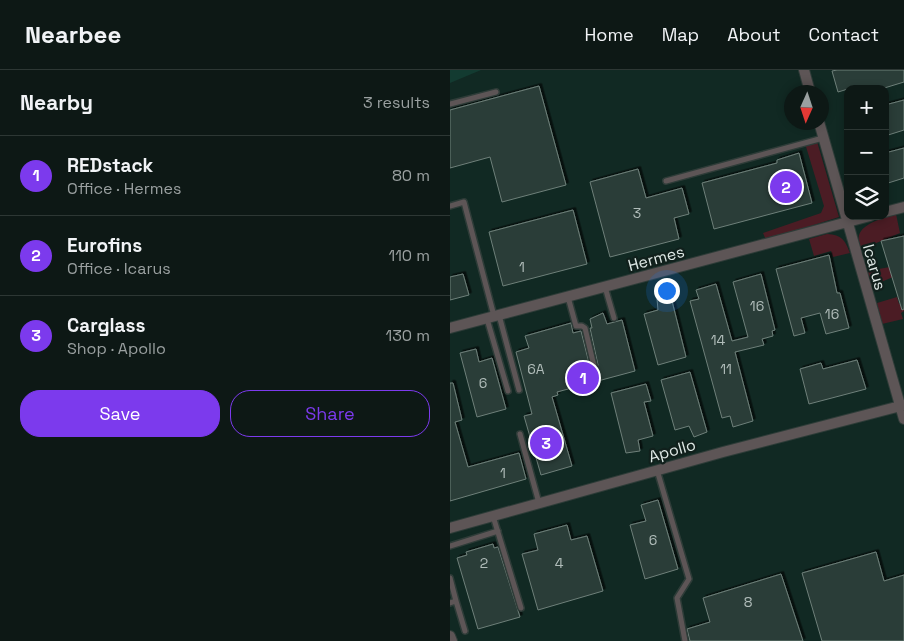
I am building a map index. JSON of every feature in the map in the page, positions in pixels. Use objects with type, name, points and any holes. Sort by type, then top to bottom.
[{"type":"street","points":[[804,70],[808,85]]},
{"type":"street","name":"Icarus","points":[[820,130],[902,406],[904,419]]},
{"type":"street","points":[[889,211],[904,207]]},
{"type":"street","name":"Hermes","points":[[450,328],[855,220]]},
{"type":"street","name":"Apollo","points":[[450,528],[657,470],[902,406]]},
{"type":"street","points":[[450,636],[452,641]]},
{"type":"lane","points":[[450,104],[496,92]]},
{"type":"lane","points":[[666,181],[823,138]]},
{"type":"lane","points":[[450,206],[464,202],[494,316],[519,390]]},
{"type":"lane","points":[[605,287],[614,318]]},
{"type":"lane","points":[[568,296],[576,326],[585,328],[594,366]]},
{"type":"lane","points":[[494,316],[508,390]]},
{"type":"lane","points":[[520,434],[539,503]]},
{"type":"lane","points":[[657,470],[689,579],[677,598],[685,641]]},
{"type":"lane","points":[[493,516],[521,608]]},
{"type":"lane","points":[[450,546],[498,531]]},
{"type":"lane","points":[[450,578],[465,631]]},
{"type":"lane","points":[[450,603],[456,601]]},
{"type":"shaded area","points":[[450,70],[904,70],[904,641],[450,641]]},
{"type":"shaded area","points":[[450,70],[481,70],[450,83]]},
{"type":"shaded area","points":[[816,138],[839,217],[766,240],[763,233],[821,213],[824,206],[804,140]]},
{"type":"shaded area","points":[[896,214],[900,233],[862,249],[859,235],[863,229],[875,221],[889,220],[889,216]]},
{"type":"shaded area","points":[[827,234],[840,237],[850,253],[833,257],[831,251],[814,256],[809,239]]},
{"type":"shaded area","points":[[890,267],[893,277],[872,286],[867,271]]},
{"type":"shaded area","points":[[897,297],[899,304],[904,303],[904,311],[901,313],[903,319],[882,324],[877,303]]},
{"type":"building","points":[[904,70],[904,82],[889,87],[889,85],[844,85],[844,90],[838,92],[832,71]]},
{"type":"building","points":[[539,86],[566,185],[502,202],[490,157],[450,168],[450,110]]},
{"type":"building","points":[[904,100],[904,130],[889,135],[889,130],[889,104]]},
{"type":"building","points":[[904,148],[904,178],[889,183],[889,175],[889,152]]},
{"type":"building","points":[[799,153],[812,203],[714,229],[702,183],[777,163],[777,160]]},
{"type":"building","points":[[638,169],[646,198],[682,188],[689,214],[674,218],[679,239],[610,257],[590,182]]},
{"type":"building","points":[[573,210],[587,264],[503,286],[489,232]]},
{"type":"building","points":[[904,236],[904,309],[902,310],[881,241]]},
{"type":"building","points":[[829,255],[837,293],[840,293],[849,328],[826,334],[820,313],[801,318],[805,333],[794,336],[776,269]]},
{"type":"building","points":[[463,274],[469,295],[450,300],[450,277]]},
{"type":"building","points":[[761,274],[775,330],[772,331],[773,336],[762,339],[764,345],[735,352],[753,421],[733,427],[730,416],[722,418],[690,301],[699,299],[696,290],[716,284],[732,341],[748,337],[733,282]]},
{"type":"building","points":[[671,297],[686,357],[658,365],[644,314],[658,310],[657,299]]},
{"type":"building","points":[[603,313],[607,324],[622,320],[635,371],[557,392],[558,395],[552,397],[572,466],[541,475],[524,416],[532,414],[516,352],[529,348],[525,336],[571,323],[573,333],[581,331],[590,367],[595,370],[598,365],[590,328],[592,328],[590,319]]},
{"type":"building","points":[[476,349],[479,362],[492,358],[506,409],[477,417],[460,353]]},
{"type":"building","points":[[857,360],[866,389],[809,404],[800,369],[821,363],[823,369]]},
{"type":"building","points":[[690,372],[707,432],[694,437],[689,426],[675,430],[661,380]]},
{"type":"building","points":[[450,383],[453,383],[462,420],[455,422],[468,467],[519,453],[526,479],[450,501]]},
{"type":"building","points":[[646,384],[651,401],[644,402],[653,436],[638,440],[640,451],[626,453],[611,393]]},
{"type":"building","points":[[658,500],[678,569],[645,579],[630,525],[646,521],[641,505]]},
{"type":"building","points":[[567,525],[571,540],[587,536],[603,591],[538,610],[522,554],[538,550],[534,534]]},
{"type":"building","points":[[493,544],[494,548],[498,547],[520,617],[478,629],[457,558],[467,555],[466,552]]},
{"type":"building","points":[[876,552],[884,581],[904,575],[904,641],[822,641],[802,573]]},
{"type":"building","points":[[781,574],[803,641],[690,641],[687,629],[710,622],[703,598]]},
{"type":"place","name":"Eurofins","points":[[786,187]]},
{"type":"place","name":"REDstack","points":[[583,378]]},
{"type":"place","name":"Carglass","points":[[546,443]]}]
